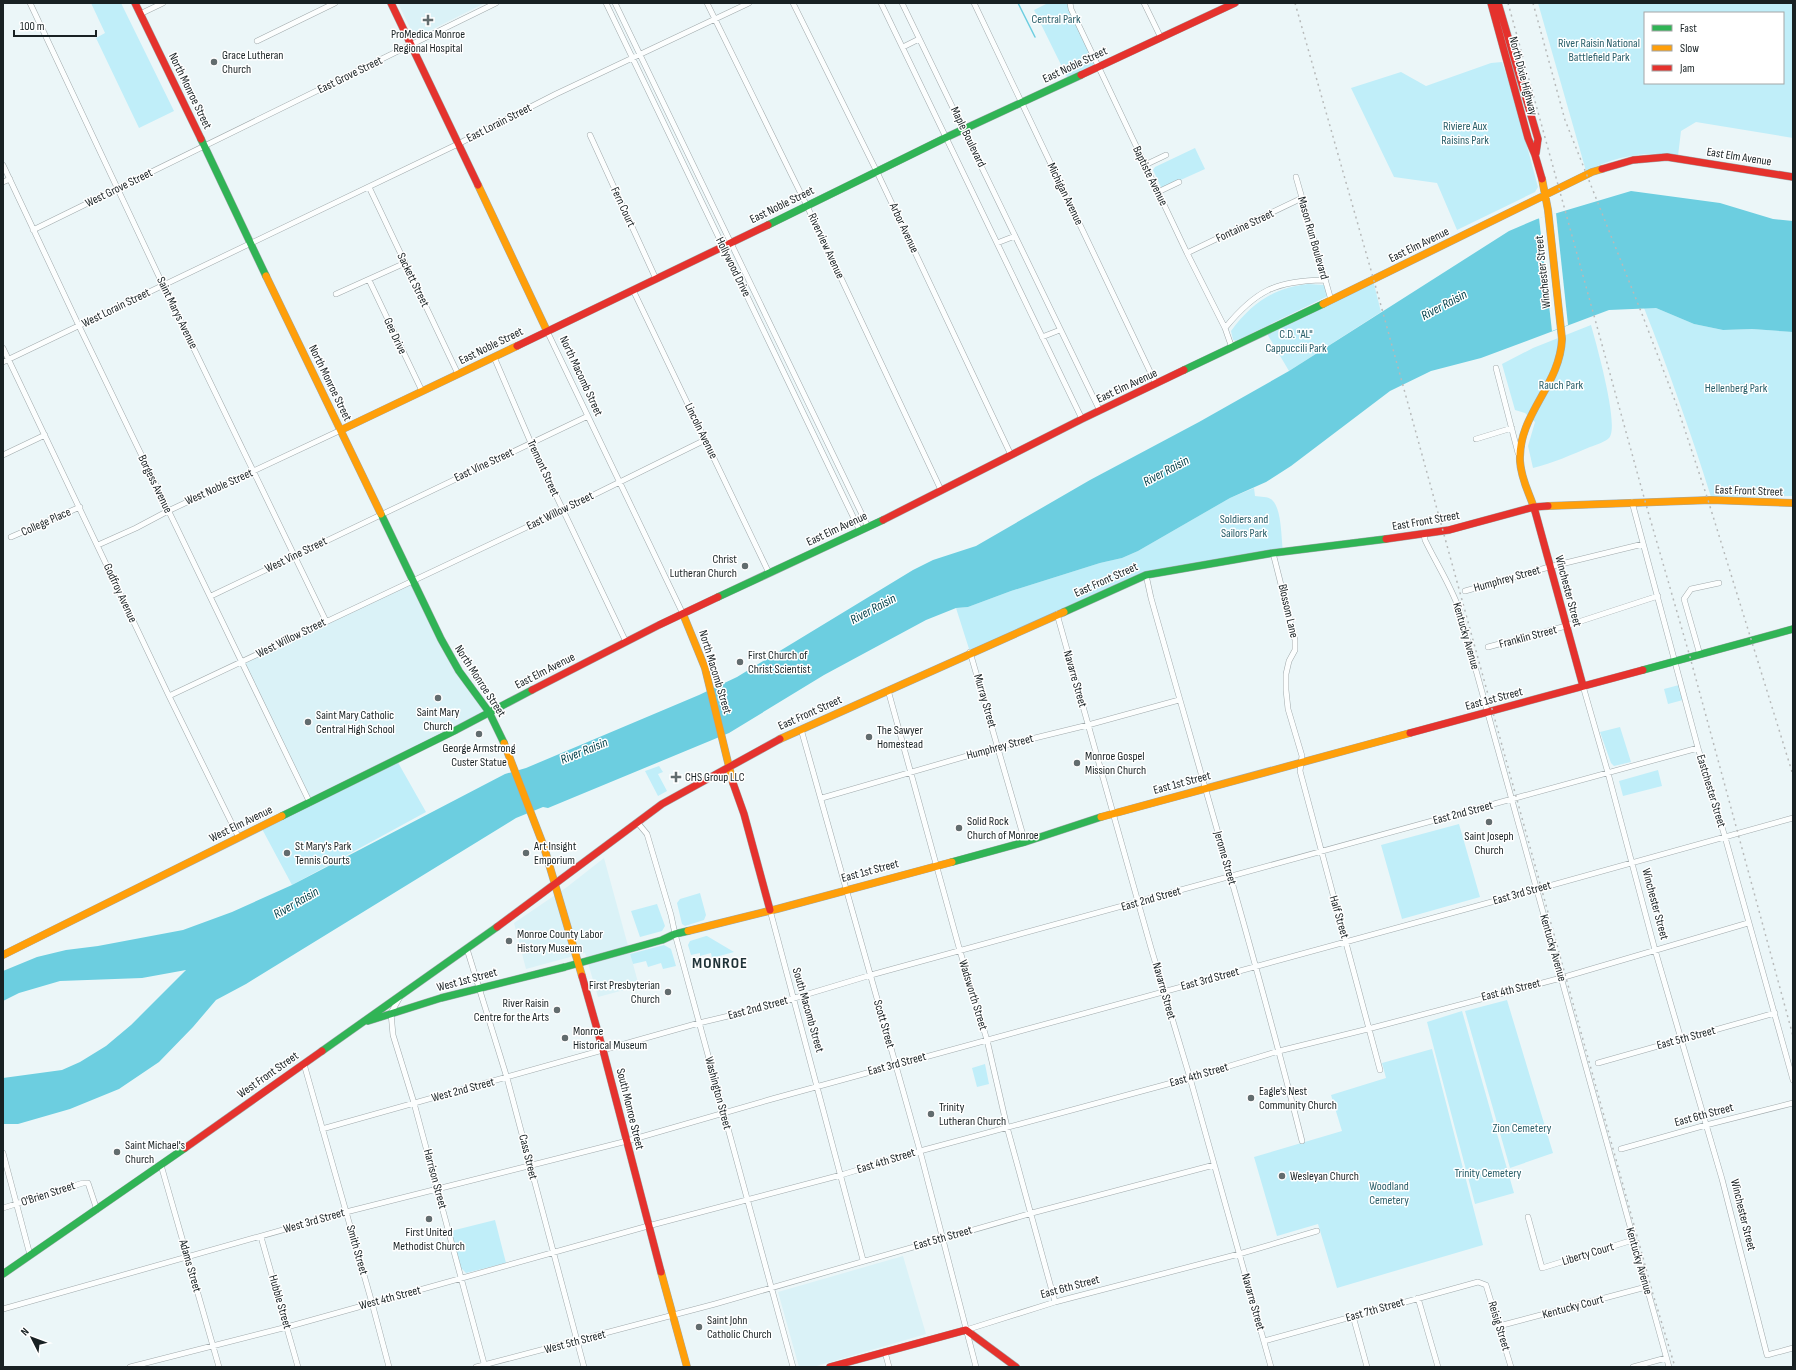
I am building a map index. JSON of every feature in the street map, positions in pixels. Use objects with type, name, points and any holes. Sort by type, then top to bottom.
[{"type":"street","name":"Saint Marys Avenue","points":[[30,3],[163,285],[326,621]]},
{"type":"street","name":"North Monroe Street","points":[[135,3],[450,656],[489,712],[514,767]]},
{"type":"street","points":[[140,14],[163,3]]},
{"type":"street","points":[[257,41],[335,3]]},
{"type":"street","name":"North Macomb Street","points":[[391,3],[619,482],[693,632],[709,686],[729,766]]},
{"type":"street","name":"East Grove Street","points":[[204,147],[496,3]]},
{"type":"street","name":"Hollywood Drive","points":[[606,3],[860,531]]},
{"type":"street","name":"Hollywood Drive","points":[[615,3],[868,527]]},
{"type":"street","name":"Riverview Avenue","points":[[707,3],[807,206],[941,490]]},
{"type":"street","name":"East Lorain Street","points":[[250,244],[458,144],[556,94],[749,3]]},
{"type":"street","name":"Arbor Avenue","points":[[793,3],[877,172],[1011,454]]},
{"type":"street","name":"Maple Boulevard","points":[[881,3],[1082,419]]},
{"type":"street","name":"Maple Boulevard","points":[[902,3],[1100,411]]},
{"type":"street","name":"Michigan Avenue","points":[[974,3],[1156,384]]},
{"type":"street","name":"Baptiste Avenue","points":[[1070,3],[1071,9],[1145,165],[1225,328],[1232,348]]},
{"type":"street","points":[[1144,3],[1161,38]]},
{"type":"street","name":"East Noble Street","points":[[341,430],[723,247],[947,137],[1161,38],[1225,5],[1235,3]]},
{"type":"street","name":"North Dixie Highway","points":[[1491,3],[1528,138],[1536,153],[1546,194]]},
{"type":"street","name":"North Dixie Highway","points":[[1498,3],[1538,139],[1536,153]]},
{"type":"street","points":[[903,47],[919,39]]},
{"type":"street","name":"Fern Court","points":[[590,136],[656,279]]},
{"type":"street","name":"West Grove Street","points":[[33,230],[204,147]]},
{"type":"street","points":[[1145,165],[1166,155]]},
{"type":"street","name":"East Elm Avenue","points":[[489,712],[683,614],[860,531],[1082,419],[1232,348],[1604,167],[1646,158],[1667,157],[1793,177]]},
{"type":"street","name":"Borgess Avenue","points":[[3,165],[78,326],[211,596],[241,662],[310,803]]},
{"type":"street","name":"Mason Run Boulevard","points":[[1296,177],[1324,280],[1331,300]]},
{"type":"street","points":[[3,182],[10,179]]},
{"type":"street","points":[[1158,192],[1180,182]]},
{"type":"street","name":"Sackett Street","points":[[369,187],[458,374]]},
{"type":"street","name":"Winchester Street","points":[[1520,458],[1523,434],[1530,416],[1549,386],[1560,357],[1561,332],[1546,194]]},
{"type":"street","name":"Fontaine Street","points":[[1187,253],[1302,198]]},
{"type":"street","points":[[996,243],[1015,236]]},
{"type":"street","name":"West Lorain Street","points":[[3,362],[250,244]]},
{"type":"street","points":[[336,294],[405,263]]},
{"type":"street","name":"Gee Drive","points":[[369,280],[422,391]]},
{"type":"street","points":[[1225,328],[1249,302],[1262,292],[1289,282],[1324,280]]},
{"type":"street","name":"Lincoln Avenue","points":[[633,290],[768,573]]},
{"type":"street","points":[[1042,337],[1060,330]]},
{"type":"street","name":"Godfroy Avenue","points":[[3,348],[80,506],[169,696],[239,838]]},
{"type":"street","name":"Tremont Street","points":[[494,357],[531,443],[626,642]]},
{"type":"street","name":"Winchester Street","points":[[1496,368],[1520,458],[1523,479],[1534,507],[1633,863],[1655,950],[1722,1179],[1767,1355],[1793,1348]]},
{"type":"street","name":"East Vine Street","points":[[381,514],[588,416]]},
{"type":"street","points":[[1476,439],[1512,428]]},
{"type":"street","name":"West Noble Street","points":[[98,545],[136,528],[168,510],[341,430]]},
{"type":"street","points":[[3,455],[45,435]]},
{"type":"street","name":"East Willow Street","points":[[413,580],[563,510],[705,440]]},
{"type":"street","name":"East Front Street","points":[[545,893],[662,804],[775,741],[970,652],[1146,575],[1273,553],[1424,535],[1534,507],[1711,500],[1793,502]]},
{"type":"street","name":"Eastchester Street","points":[[1632,502],[1698,748],[1725,836],[1748,923],[1793,1080]]},
{"type":"street","name":"College Place","points":[[11,537],[80,506]]},
{"type":"street","name":"West Vine Street","points":[[211,596],[381,514]]},
{"type":"street","name":"Kentucky Avenue","points":[[1424,535],[1424,540],[1438,568],[1451,588],[1457,604],[1669,1367]]},
{"type":"street","name":"Humphrey Street","points":[[1465,591],[1550,567],[1643,544]]},
{"type":"street","name":"Blossom Lane","points":[[1273,553],[1295,640],[1295,650],[1289,661],[1286,674],[1286,690],[1288,709],[1302,756],[1300,763]]},
{"type":"street","name":"Jerome Street","points":[[1146,575],[1204,789],[1257,966],[1302,1141]]},
{"type":"street","name":"West Willow Street","points":[[169,696],[413,580]]},
{"type":"street","points":[[1700,655],[1684,599],[1691,589],[1719,583]]},
{"type":"street","name":"Franklin Street","points":[[1488,648],[1566,626],[1658,596]]},
{"type":"street","name":"Navarre Street","points":[[1057,614],[1271,1367]]},
{"type":"street","name":"East 1st Street","points":[[578,963],[662,940],[675,934],[1025,842],[1113,813],[1793,629]]},
{"type":"street","name":"Murray Street","points":[[970,652],[1025,842]]},
{"type":"street","name":"Wadsworth Street","points":[[888,690],[986,1040],[1007,1127],[1032,1213],[1055,1302]]},
{"type":"street","name":"Humphrey Street","points":[[822,798],[998,747],[1088,726],[1180,700]]},
{"type":"street","name":"West Elm Avenue","points":[[3,955],[456,730],[489,712]]},
{"type":"street","name":"Scott Street","points":[[802,729],[920,1151],[976,1367]]},
{"type":"street","name":"East 2nd Street","points":[[603,1050],[699,1023],[758,1009],[871,975],[1139,902],[1320,850],[1512,800],[1698,748]]},
{"type":"street","name":"Half Street","points":[[1300,763],[1300,771],[1320,850],[1380,1070]]},
{"type":"street","name":"South Macomb Street","points":[[729,766],[744,814],[864,1260]]},
{"type":"street","name":"South Monroe Street","points":[[514,767],[533,816],[555,885],[573,953],[578,963],[603,1050],[648,1226],[687,1367]]},
{"type":"street","name":"East 3rd Street","points":[[627,1141],[818,1086],[1793,818]]},
{"type":"street","name":"Washington Street","points":[[637,822],[647,834],[671,915],[723,1113],[793,1367]]},
{"type":"street","name":"West Front Street","points":[[3,1274],[161,1166],[545,893]]},
{"type":"street","name":"East 4th Street","points":[[648,1226],[840,1175],[920,1151],[1190,1078],[1279,1051],[1561,978],[1748,923]]},
{"type":"street","name":"Cass Street","points":[[467,949],[507,1078],[584,1367]]},
{"type":"street","name":"West 1st Street","points":[[364,1023],[391,1013],[479,988],[578,963]]},
{"type":"street","points":[[391,1013],[403,994]]},
{"type":"street","name":"Harrison Street","points":[[391,1013],[393,1035],[414,1103],[485,1366]]},
{"type":"street","name":"East 5th Street","points":[[1598,1063],[1775,1013]]},
{"type":"street","name":"West 2nd Street","points":[[322,1129],[603,1050]]},
{"type":"street","name":"Smith Street","points":[[304,1064],[389,1367]]},
{"type":"street","name":"East 6th Street","points":[[1621,1150],[1706,1125],[1793,1103]]},
{"type":"street","name":"West 3rd Street","points":[[3,1309],[346,1212],[627,1141]]},
{"type":"street","points":[[3,1153],[18,1204],[30,1255]]},
{"type":"street","name":"East 5th Street","points":[[673,1315],[1032,1213],[1214,1164]]},
{"type":"street","name":"Adams Street","points":[[161,1166],[219,1367]]},
{"type":"street","name":"O'Brien Street","points":[[3,1208],[84,1182],[88,1183],[97,1210]]},
{"type":"street","name":"Liberty Court","points":[[1528,1217],[1542,1268],[1633,1240]]},
{"type":"street","name":"West 4th Street","points":[[130,1367],[287,1327],[648,1226]]},
{"type":"street","name":"East 6th Street","points":[[830,1367],[966,1330],[1055,1302],[1317,1232]]},
{"type":"street","name":"Hubble Street","points":[[261,1237],[298,1367]]},
{"type":"street","name":"East 7th Street","points":[[1264,1341],[1478,1282],[1486,1285]]},
{"type":"street","name":"Reisig Street","points":[[1486,1285],[1511,1367]]},
{"type":"street","name":"Kentucky Court","points":[[1499,1326],[1646,1287]]},
{"type":"street","points":[[1418,1298],[1438,1367]]},
{"type":"street","name":"West 5th Street","points":[[476,1367],[485,1366],[673,1315]]},
{"type":"street","points":[[1353,1316],[1367,1367]]},
{"type":"street","points":[[966,1330],[1016,1367]]},
{"type":"street","points":[[885,1352],[889,1367]]},
{"type":"street","points":[[1633,1367],[1666,1358]]},
{"type":"shaded area","name":"ProMedica Monroe Regional Hospital","points":[[398,3],[485,3],[415,38]]},
{"type":"shaded area","points":[[413,580],[441,639],[489,712],[310,803],[241,662]]},
{"type":"shaded area","points":[[604,858],[639,986],[598,997],[585,953],[526,969],[514,923],[567,887]]},
{"type":"shaded area","points":[[903,1256],[926,1334],[813,1367],[799,1367],[778,1292]]},
{"type":"green space","points":[[91,3],[121,3],[174,111],[139,128],[96,38],[105,33]]},
{"type":"green space","name":"Central Park","points":[[1048,3],[1070,3],[1074,19],[1094,64],[1091,68],[1068,79],[1034,10]]},
{"type":"green space","name":"River Raisin National Battlefield Park","points":[[1538,3],[1793,3],[1793,138],[1696,122],[1681,131],[1678,156],[1666,154],[1642,154],[1597,166],[1586,171]]},
{"type":"green space","name":"Riviere Aux Raisins Park","points":[[1502,62],[1513,94],[1538,187],[1535,192],[1457,230],[1437,183],[1394,177],[1351,88],[1401,72],[1426,86],[1491,63]]},
{"type":"green space","points":[[1195,148],[1205,169],[1165,187],[1161,187],[1153,170],[1155,167]]},
{"type":"green space","name":"C.D. \"AL\" Cappuccili Park","points":[[1373,280],[1381,312],[1289,371],[1266,332]]},
{"type":"green space","points":[[1308,284],[1324,285],[1328,296],[1236,341],[1233,340],[1231,331],[1247,312],[1264,298],[1284,289]]},
{"type":"green space","name":"Hellenberg Park","points":[[1644,308],[1656,308],[1694,324],[1723,330],[1752,329],[1793,332],[1793,496],[1711,497],[1696,449]]},
{"type":"green space","name":"Rauch Park","points":[[1591,325],[1606,384],[1612,418],[1612,431],[1609,438],[1605,441],[1562,459],[1533,468],[1528,446],[1535,422],[1525,413],[1515,410],[1502,364],[1533,348]]},
{"type":"green space","name":"Soldiers and Sailors Park","points":[[1254,488],[1255,496],[1269,498],[1276,505],[1280,518],[1283,551],[1146,575],[970,652],[956,608],[968,607],[1011,591],[1100,563],[1122,558],[1138,551],[1230,498]]},
{"type":"green space","points":[[1679,685],[1683,700],[1668,704],[1664,689]]},
{"type":"green space","points":[[1620,727],[1631,762],[1614,766],[1611,763],[1600,732]]},
{"type":"green space","points":[[396,759],[426,812],[292,885],[261,827]]},
{"type":"green space","points":[[659,766],[663,772],[658,774],[667,791],[658,796],[645,771]]},
{"type":"green space","points":[[1658,770],[1662,786],[1623,796],[1619,781]]},
{"type":"green space","points":[[1459,824],[1480,897],[1402,919],[1381,845]]},
{"type":"green space","points":[[700,893],[706,915],[704,920],[685,926],[682,924],[677,903],[680,899]]},
{"type":"green space","points":[[657,904],[665,926],[662,931],[640,937],[631,911]]},
{"type":"green space","points":[[707,936],[734,952],[712,958],[711,953],[700,956],[700,953],[691,955],[688,945],[690,941]]},
{"type":"green space","points":[[664,945],[671,949],[676,966],[663,969],[661,963],[648,967],[646,961],[633,964],[630,954]]},
{"type":"green space","name":"Zion Cemetery","points":[[1507,1000],[1553,1153],[1510,1168],[1465,1011]]},
{"type":"green space","name":"Trinity Cemetery","points":[[1462,1011],[1514,1193],[1475,1204],[1427,1022]]},
{"type":"green space","name":"Woodland Cemetery","points":[[1432,1049],[1483,1245],[1337,1288],[1318,1224],[1277,1236],[1254,1157],[1342,1131],[1331,1095],[1386,1078],[1382,1063]]},
{"type":"green space","points":[[985,1064],[989,1084],[977,1087],[972,1068]]},
{"type":"green space","points":[[495,1220],[506,1263],[466,1273],[461,1268],[451,1231]]},
{"type":"water","name":"River Raisin","points":[[1631,191],[1720,203],[1773,219],[1793,221],[1793,332],[1752,329],[1723,330],[1694,324],[1656,308],[1609,310],[1481,358],[1431,371],[1390,391],[1291,466],[1266,482],[1230,498],[1138,551],[1122,558],[1100,563],[1011,591],[968,607],[956,608],[926,620],[824,675],[729,733],[548,808],[543,807],[516,818],[246,984],[216,1000],[193,1027],[159,1062],[119,1089],[70,1109],[18,1124],[3,1124],[3,1078],[62,1070],[80,1062],[106,1046],[131,1025],[186,970],[142,978],[60,981],[19,993],[3,1001],[3,971],[37,957],[66,950],[98,946],[183,930],[232,912],[292,885],[505,774],[526,768],[699,695],[737,677],[913,570],[933,560],[976,546],[1090,480],[1199,422],[1289,371],[1509,231],[1537,219]]},
{"type":"pier","points":[[1556,213],[1568,325],[1552,331],[1539,218]]},
{"type":"waterway","points":[[1018,3],[1035,37]]},
{"type":"railway","points":[[1295,3],[1380,302],[1653,1294],[1675,1367]]},
{"type":"railway","points":[[1508,3],[1645,501],[1690,657],[1793,1036]]},
{"type":"railway","points":[[1533,3],[1565,120],[1677,406],[1708,500],[1793,775]]},
{"type":"traffic: fast","points":[[768,225],[947,137],[1081,75]]},
{"type":"traffic: fast","points":[[201,139],[266,276]]},
{"type":"traffic: fast","points":[[1184,370],[1323,304]]},
{"type":"traffic: fast","points":[[381,514],[441,639],[459,671],[489,712],[504,743]]},
{"type":"traffic: fast","points":[[718,597],[883,520]]},
{"type":"traffic: fast","points":[[1064,612],[1146,575],[1273,553],[1386,539]]},
{"type":"traffic: fast","points":[[1643,670],[1793,629]]},
{"type":"traffic: fast","points":[[282,816],[456,730],[532,690]]},
{"type":"traffic: fast","points":[[952,862],[1025,842],[1101,817]]},
{"type":"traffic: fast","points":[[322,1051],[497,927]]},
{"type":"traffic: fast","points":[[368,1021],[441,998],[565,967],[662,940],[675,934],[688,931]]},
{"type":"traffic: fast","points":[[3,1274],[185,1148]]},
{"type":"traffic: slow","points":[[1323,304],[1592,172],[1602,169]]},
{"type":"traffic: slow","points":[[1535,511],[1522,474],[1520,461],[1521,444],[1525,429],[1547,386],[1560,356],[1562,339],[1548,210],[1542,179]]},
{"type":"traffic: slow","points":[[478,185],[547,331]]},
{"type":"traffic: slow","points":[[266,276],[381,514]]},
{"type":"traffic: slow","points":[[341,430],[517,346]]},
{"type":"traffic: slow","points":[[1548,506],[1711,500],[1793,503]]},
{"type":"traffic: slow","points":[[780,739],[1064,612]]},
{"type":"traffic: slow","points":[[683,614],[705,668],[733,783]]},
{"type":"traffic: slow","points":[[1101,817],[1410,733]]},
{"type":"traffic: slow","points":[[504,743],[544,847],[582,976]]},
{"type":"traffic: slow","points":[[3,955],[282,816]]},
{"type":"traffic: slow","points":[[688,931],[777,909],[952,862]]},
{"type":"traffic: slow","points":[[661,1272],[687,1367]]},
{"type":"traffic: jam","points":[[135,3],[201,139]]},
{"type":"traffic: jam","points":[[391,3],[478,185]]},
{"type":"traffic: jam","points":[[1081,75],[1235,3]]},
{"type":"traffic: jam","points":[[1491,3],[1528,138],[1542,179]]},
{"type":"traffic: jam","points":[[1498,3],[1538,139],[1536,153]]},
{"type":"traffic: jam","points":[[1602,169],[1633,160],[1667,157],[1793,177]]},
{"type":"traffic: jam","points":[[517,346],[768,225]]},
{"type":"traffic: jam","points":[[883,520],[1082,419],[1184,370]]},
{"type":"traffic: jam","points":[[1386,539],[1449,530],[1534,507],[1548,506]]},
{"type":"traffic: jam","points":[[1535,511],[1583,686]]},
{"type":"traffic: jam","points":[[532,690],[659,625],[718,597]]},
{"type":"traffic: jam","points":[[1410,733],[1643,670]]},
{"type":"traffic: jam","points":[[497,927],[662,804],[780,739]]},
{"type":"traffic: jam","points":[[733,783],[744,814],[770,910]]},
{"type":"traffic: jam","points":[[582,976],[603,1050],[661,1272]]},
{"type":"traffic: jam","points":[[185,1148],[322,1051]]},
{"type":"traffic: jam","points":[[830,1367],[966,1330],[1016,1367]]},
{"type":"place","name":"ProMedica Monroe Regional Hospital","points":[[428,20]]},
{"type":"place","name":"Grace Lutheran Church","points":[[214,62]]},
{"type":"place","name":"Christ Lutheran Church","points":[[745,566]]},
{"type":"place","name":"First Church of Christ Scientist","points":[[740,662]]},
{"type":"place","name":"Saint Mary Church","points":[[438,698]]},
{"type":"place","name":"Saint Mary Catholic Central High School","points":[[308,722]]},
{"type":"place","name":"George Armstrong Custer Statue","points":[[479,734]]},
{"type":"place","name":"The Sawyer Homestead","points":[[869,737]]},
{"type":"place","name":"Monroe Gospel Mission Church","points":[[1077,763]]},
{"type":"place","name":"CHS Group LLC","points":[[676,777]]},
{"type":"place","name":"Saint Joseph Church","points":[[1489,822]]},
{"type":"place","name":"Solid Rock Church of Monroe","points":[[959,828]]},
{"type":"place","name":"St Mary's Park Tennis Courts","points":[[287,853]]},
{"type":"place","name":"Art Insight Emporium","points":[[526,853]]},
{"type":"place","name":"Monroe County Labor History Museum","points":[[509,941]]},
{"type":"place","name":"First Presbyterian Church","points":[[668,992]]},
{"type":"place","name":"River Raisin Centre for the Arts","points":[[557,1010]]},
{"type":"place","name":"Monroe Historical Museum","points":[[565,1038]]},
{"type":"place","name":"Eagle's Nest Community Church","points":[[1251,1098]]},
{"type":"place","name":"Trinity Lutheran Church","points":[[931,1114]]},
{"type":"place","name":"Saint Michael's Church","points":[[117,1152]]},
{"type":"place","name":"Wesleyan Church","points":[[1282,1176]]},
{"type":"place","name":"First United Methodist Church","points":[[429,1219]]},
{"type":"place","name":"Saint John Catholic Church","points":[[699,1327]]},
{"type":"district","name":"MONROE","points":[[720,963]]}]
